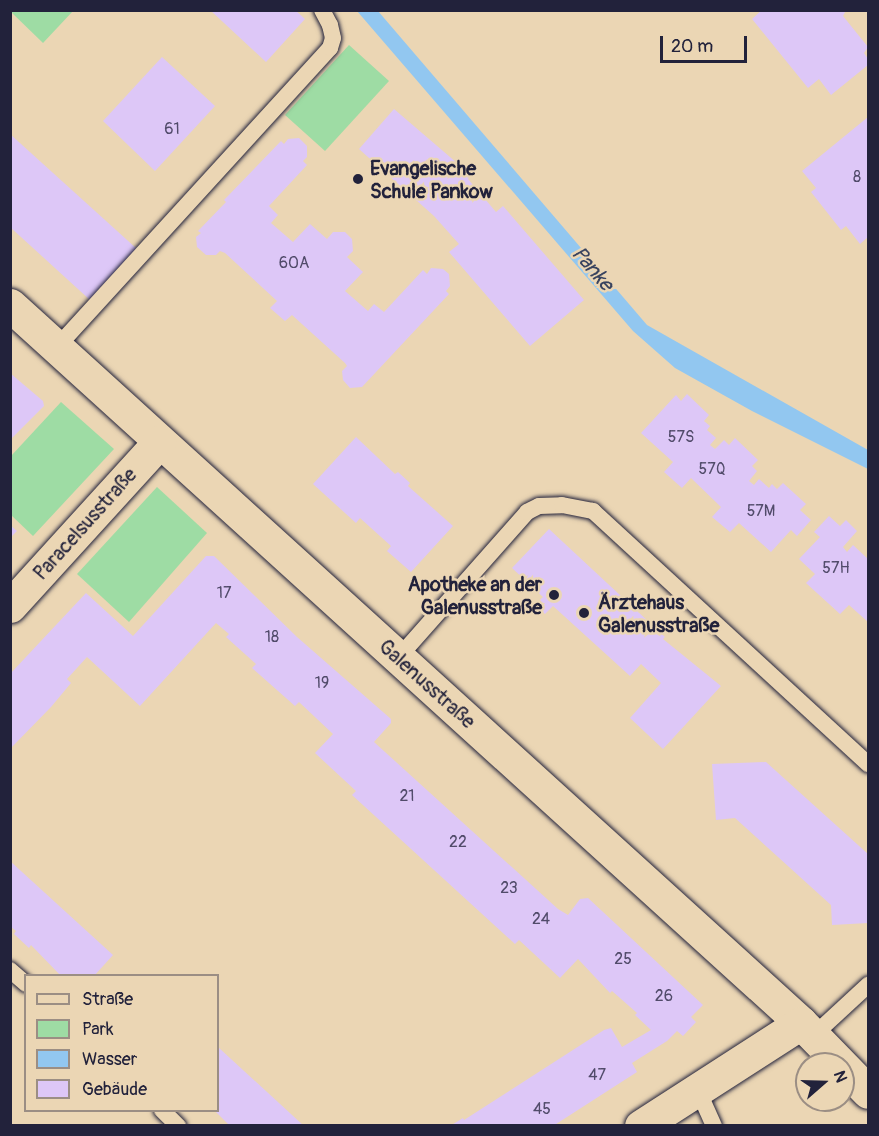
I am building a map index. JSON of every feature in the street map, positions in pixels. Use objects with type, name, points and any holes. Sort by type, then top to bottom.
[{"type":"street","name":"Galenusstraße","points":[[10,305],[807,1029],[868,1092]]},
{"type":"street","name":"Paracelsusstraße","points":[[10,606],[159,442]]},
{"type":"street","points":[[641,1125],[807,1029]]},
{"type":"lane","points":[[57,347],[330,48],[333,38],[330,25],[322,10]]},
{"type":"lane","points":[[398,658],[528,512],[539,506],[562,505],[593,511],[868,764]]},
{"type":"lane","points":[[10,970],[24,982]]},
{"type":"lane","points":[[807,1029],[868,985]]},
{"type":"lane","points":[[698,1090],[714,1125]]},
{"type":"lane","points":[[164,1112],[178,1125]]},
{"type":"green space","points":[[11,10],[73,11],[43,43]]},
{"type":"green space","points":[[349,45],[389,81],[325,151],[285,115]]},
{"type":"green space","points":[[61,402],[114,449],[33,536],[11,515],[11,456]]},
{"type":"green space","points":[[157,487],[207,533],[129,622],[77,574]]},
{"type":"water","name":"Panke","points":[[357,11],[378,11],[647,325],[868,450],[868,469],[752,411],[675,368],[633,331]]},
{"type":"building","points":[[210,10],[295,10],[305,19],[266,62]]},
{"type":"building","points":[[762,10],[846,10],[843,16],[868,47],[864,53],[868,59],[868,65],[831,95],[819,79],[808,88],[752,19]]},
{"type":"building","points":[[162,57],[215,106],[155,171],[103,121]]},
{"type":"building","points":[[394,109],[471,175],[468,179],[496,212],[503,206],[584,300],[530,346],[449,252],[459,244],[434,216],[359,149]]},
{"type":"building","points":[[868,117],[868,237],[860,244],[846,226],[841,230],[811,192],[816,188],[802,171]]},
{"type":"building","points":[[10,134],[137,249],[90,300],[10,227]]},
{"type":"building","points":[[299,138],[307,146],[307,157],[303,161],[307,165],[269,206],[278,215],[271,223],[293,242],[310,224],[327,239],[333,232],[345,232],[352,239],[353,251],[347,257],[363,272],[345,291],[368,311],[374,304],[384,312],[423,270],[427,274],[431,268],[443,269],[449,274],[450,286],[446,291],[449,294],[362,387],[350,388],[343,380],[342,371],[347,366],[345,363],[292,315],[285,321],[270,308],[277,301],[225,253],[220,251],[216,255],[206,255],[197,247],[196,237],[201,233],[198,231],[226,202],[224,200],[281,141],[284,144],[288,139]]},
{"type":"building","points":[[10,373],[43,401],[44,406],[10,440]]},
{"type":"building","points":[[687,394],[709,415],[704,421],[710,426],[707,430],[716,438],[710,445],[715,449],[724,440],[729,445],[735,438],[758,460],[752,466],[757,471],[749,481],[754,485],[759,479],[769,488],[772,484],[777,489],[783,483],[806,504],[800,510],[811,520],[797,536],[791,530],[771,552],[739,523],[730,532],[712,517],[721,507],[691,478],[682,488],[664,472],[673,462],[641,433],[676,395],[681,401]]},
{"type":"building","points":[[356,437],[395,474],[398,472],[410,483],[408,486],[453,526],[411,572],[387,551],[391,546],[360,518],[356,523],[313,484]]},
{"type":"building","points":[[829,516],[840,526],[846,520],[857,531],[843,547],[847,552],[853,545],[868,559],[868,622],[849,605],[840,614],[806,583],[815,574],[799,559],[820,537],[814,532]]},
{"type":"building","points":[[10,525],[17,531],[10,538]]},
{"type":"building","points":[[549,529],[665,637],[663,639],[721,686],[663,749],[630,718],[661,683],[641,664],[630,676],[553,606],[545,614],[535,604],[543,597],[512,568]]},
{"type":"building","points":[[206,556],[214,556],[297,637],[391,719],[391,723],[374,742],[558,909],[568,915],[580,899],[588,898],[703,1005],[691,1017],[696,1022],[683,1036],[677,1031],[667,1041],[632,1063],[637,1072],[553,1126],[450,1126],[463,1118],[464,1120],[604,1030],[611,1028],[622,1047],[651,1030],[635,1015],[637,1013],[612,991],[610,993],[578,959],[560,978],[519,940],[515,944],[352,795],[356,791],[315,753],[333,734],[299,702],[295,706],[252,668],[256,664],[226,637],[229,634],[216,623],[140,706],[87,657],[67,679],[71,683],[51,707],[10,749],[10,674],[86,593],[133,636]]},
{"type":"building","points":[[766,762],[868,854],[868,923],[832,925],[831,905],[735,818],[716,820],[712,764]]},
{"type":"building","points":[[10,861],[113,955],[96,974],[59,974],[31,945],[29,948],[14,934],[16,931],[10,926]]},
{"type":"building","points":[[219,1048],[304,1126],[230,1126],[216,1112],[219,1112]]},
{"type":"place","name":"Evangelische Schule Pankow","points":[[358,179]]},
{"type":"place","name":"Apotheke an der Galenusstraße","points":[[554,595]]},
{"type":"place","name":"Ärztehaus Galenusstraße","points":[[584,613]]}]
